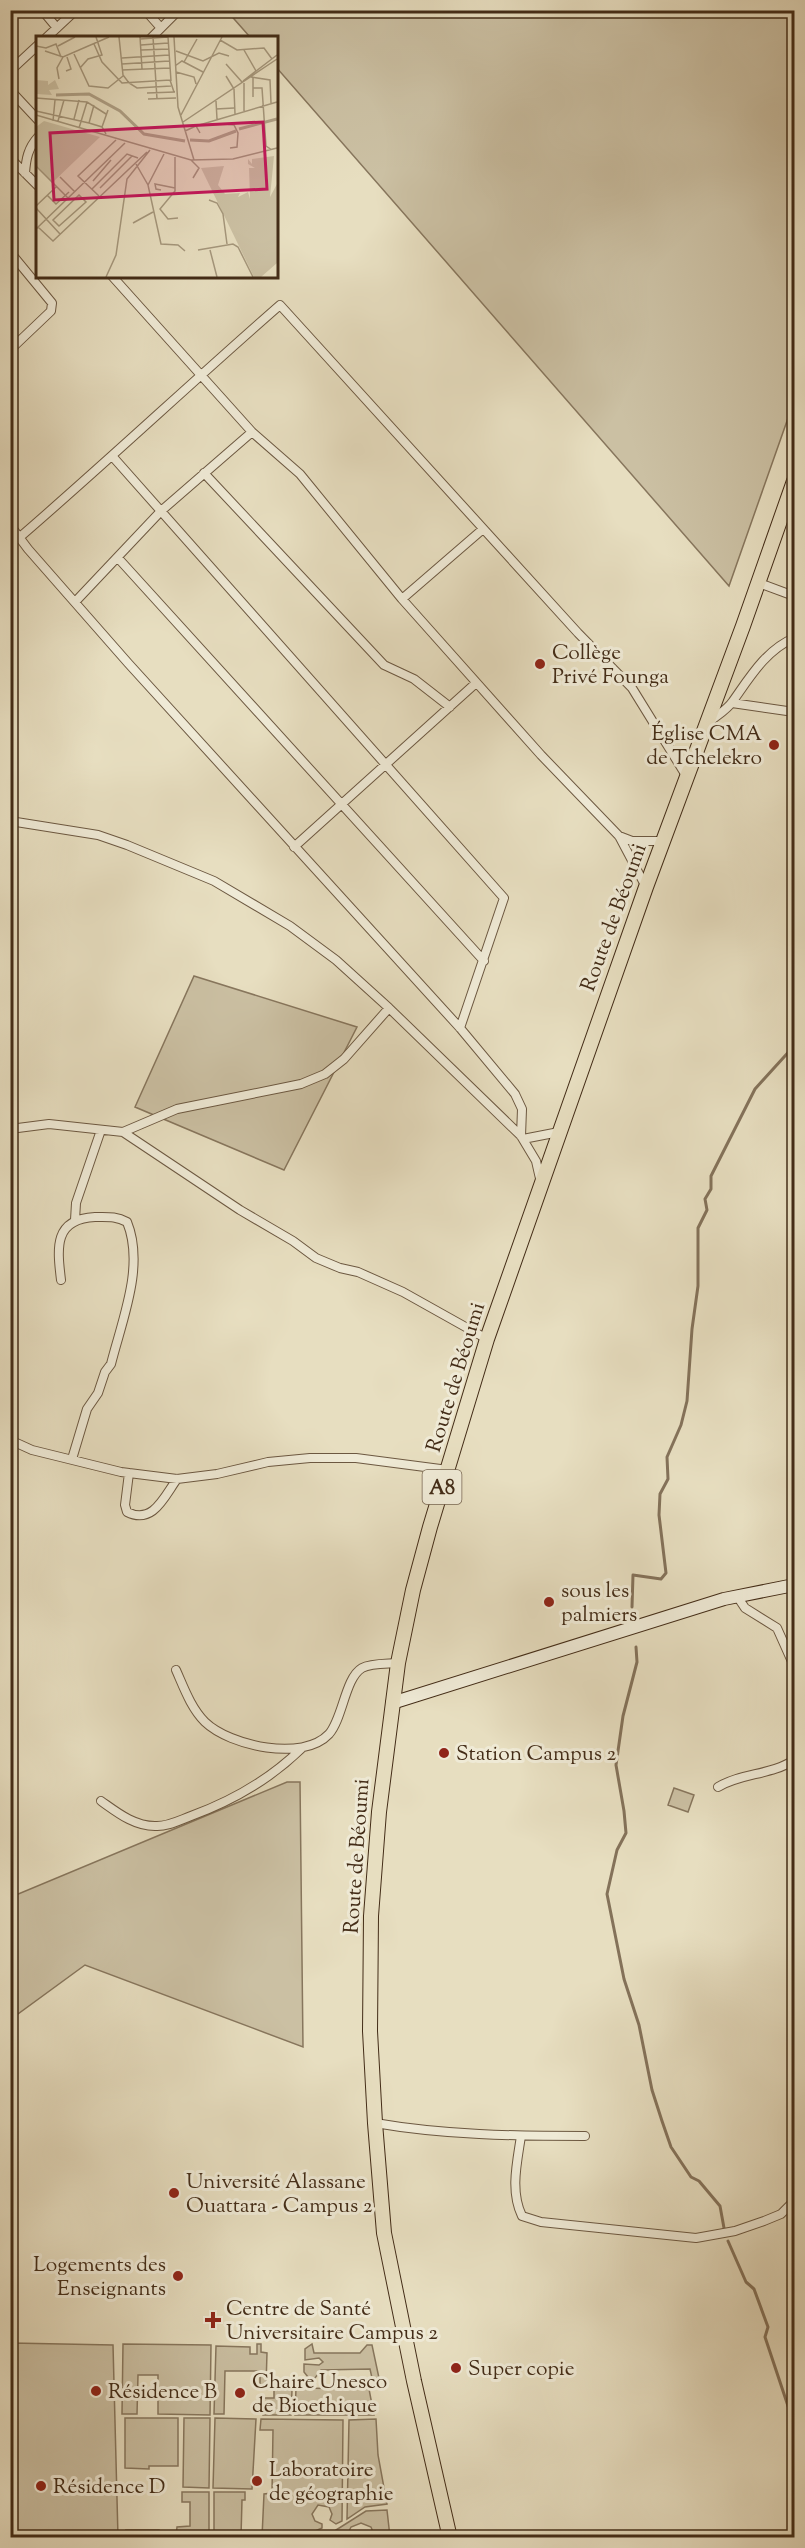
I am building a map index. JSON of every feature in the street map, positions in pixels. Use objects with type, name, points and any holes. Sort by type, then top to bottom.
[{"type":"main road","name":"Route de Béoumi","points":[[450,2538],[414,2381],[384,2233],[375,2123],[370,2031],[371,1925],[379,1812],[398,1663],[413,1590],[487,1339],[646,887],[795,481]]},
{"type":"main road","points":[[392,1703],[737,1596],[795,1585]]},
{"type":"street","points":[[42,10],[57,28]]},
{"type":"street","points":[[48,36],[76,10]]},
{"type":"street","points":[[145,10],[161,28]]},
{"type":"street","points":[[153,36],[178,10]]},
{"type":"street","points":[[10,71],[36,47]]},
{"type":"street","points":[[10,90],[36,118]]},
{"type":"street","points":[[25,173],[26,159],[31,144],[36,139]]},
{"type":"street","points":[[10,158],[36,184]]},
{"type":"street","points":[[10,252],[52,303],[51,311],[10,350]]},
{"type":"street","points":[[114,278],[252,432],[300,474],[402,599],[476,683],[619,836],[646,887]]},
{"type":"street","points":[[20,537],[113,457],[200,375],[280,305],[578,633],[632,688],[687,777]]},
{"type":"street","points":[[75,602],[161,511],[252,432]]},
{"type":"street","points":[[113,457],[504,898],[460,1028]]},
{"type":"street","points":[[204,473],[384,665],[414,679],[450,707]]},
{"type":"street","points":[[10,525],[75,602],[294,847],[460,1028],[515,1094],[522,1109],[522,1138]]},
{"type":"street","points":[[402,599],[483,529]]},
{"type":"street","points":[[118,558],[484,961]]},
{"type":"street","points":[[759,583],[795,596]]},
{"type":"street","points":[[708,723],[732,703],[752,672],[766,657],[795,638]]},
{"type":"street","points":[[294,847],[476,683]]},
{"type":"street","points":[[732,703],[795,712]]},
{"type":"street","points":[[10,820],[98,835],[214,881],[290,926],[336,960],[522,1138],[536,1161],[541,1183]]},
{"type":"street","points":[[619,836],[632,841],[663,841]]},
{"type":"street","points":[[123,1132],[177,1109],[301,1084],[325,1074],[344,1059],[388,1008]]},
{"type":"street","points":[[10,1129],[49,1124],[123,1132],[240,1209],[293,1240],[316,1258],[340,1268],[358,1272],[403,1292],[487,1339]]},
{"type":"street","points":[[75,1220],[76,1203],[101,1130]]},
{"type":"street","points":[[522,1138],[559,1132]]},
{"type":"street","points":[[61,1280],[58,1246],[69,1223],[75,1220],[117,1216],[128,1222],[133,1236],[132,1283],[111,1364],[105,1372],[98,1394],[87,1409],[72,1459]]},
{"type":"street","points":[[10,1440],[32,1450],[129,1473],[177,1479],[217,1474],[268,1462],[310,1458],[356,1458],[448,1470]]},
{"type":"street","points":[[129,1473],[125,1505],[127,1512],[140,1517],[150,1513],[160,1503],[177,1479]]},
{"type":"street","points":[[737,1596],[745,1608],[777,1628],[795,1666]]},
{"type":"street","points":[[176,1670],[190,1702],[206,1723],[231,1738],[252,1746],[301,1749],[328,1735],[338,1719],[353,1680],[360,1669],[398,1663]]},
{"type":"street","points":[[101,1801],[124,1817],[137,1823],[156,1827],[209,1809],[254,1787],[280,1769],[301,1749]]},
{"type":"street","points":[[718,1786],[731,1779],[770,1770],[795,1760]]},
{"type":"street","points":[[375,2123],[426,2132],[585,2136]]},
{"type":"street","points":[[521,2136],[516,2165],[517,2205],[522,2216],[541,2222],[696,2238],[735,2231],[764,2221],[780,2214],[795,2201]]},
{"type":"shaded area","points":[[227,11],[794,11],[794,401],[729,586],[278,69],[278,36],[249,36]]},
{"type":"shaded area","points":[[194,976],[357,1027],[284,1170],[135,1107]]},
{"type":"shaded area","points":[[287,1782],[300,1782],[303,2047],[85,1965],[11,2019],[11,1897]]},
{"type":"shaded area","points":[[674,1788],[694,1795],[688,1812],[668,1805]]},
{"type":"shaded area","points":[[11,2343],[113,2345],[118,2537],[11,2537]]},
{"type":"shaded area","points":[[123,2344],[211,2345],[210,2415],[158,2414],[158,2375],[138,2375],[137,2414],[122,2414]]},
{"type":"shaded area","points":[[257,2344],[261,2344],[261,2352],[267,2353],[266,2386],[260,2387],[260,2371],[225,2371],[224,2414],[214,2414],[216,2346],[250,2347],[250,2354],[257,2354]]},
{"type":"shaded area","points":[[312,2344],[314,2353],[360,2353],[367,2345],[372,2345],[379,2378],[372,2378],[370,2369],[321,2370],[315,2378],[308,2377],[304,2372],[304,2364],[319,2365],[323,2362],[319,2358],[305,2360],[305,2349]]},
{"type":"shaded area","points":[[296,2388],[369,2389],[374,2415],[295,2415]]},
{"type":"shaded area","points":[[274,2390],[292,2390],[291,2415],[263,2415],[263,2398],[274,2398]]},
{"type":"shaded area","points":[[125,2418],[178,2418],[178,2466],[149,2466],[149,2469],[125,2468]]},
{"type":"shaded area","points":[[184,2418],[210,2418],[209,2488],[183,2487]]},
{"type":"shaded area","points":[[215,2418],[256,2419],[252,2489],[213,2488]]},
{"type":"shaded area","points":[[261,2419],[343,2420],[342,2521],[336,2524],[330,2520],[332,2514],[329,2507],[318,2505],[312,2514],[315,2521],[322,2524],[322,2528],[315,2531],[312,2537],[262,2537],[264,2494],[272,2493],[273,2430],[260,2430]]},
{"type":"shaded area","points":[[376,2419],[378,2455],[387,2504],[365,2507],[347,2519],[349,2420]]},
{"type":"shaded area","points":[[182,2492],[209,2492],[209,2537],[128,2537],[126,2530],[159,2530],[160,2535],[176,2536],[177,2527],[190,2526],[190,2502],[182,2502]]},
{"type":"shaded area","points":[[214,2492],[245,2492],[245,2500],[242,2500],[241,2537],[214,2537]]},
{"type":"shaded area","points":[[387,2510],[390,2537],[375,2537],[371,2527],[361,2523],[351,2527],[346,2537],[336,2537],[336,2530],[366,2511]]},
{"type":"waterway","points":[[632,1607],[633,1575],[661,1579],[666,1573],[659,1515],[660,1494],[668,1479],[667,1457],[681,1425],[687,1401],[692,1329],[698,1286],[698,1228],[707,1210],[705,1199],[711,1189],[711,1176],[755,1089],[794,1046]]},
{"type":"waterway","points":[[636,1647],[637,1662],[623,1716],[616,1765],[626,1833],[617,1850],[607,1894],[624,1979],[639,2025],[652,2090],[671,2147],[691,2177],[699,2181],[720,2206],[724,2228]]},
{"type":"waterway","points":[[728,2241],[746,2282],[754,2289],[768,2327],[765,2337],[794,2424]]},
{"type":"place","name":"Collège Privé Founga","points":[[540,664]]},
{"type":"place","name":"Église CMA de Tchelekro","points":[[774,745]]},
{"type":"place","name":"sous les palmiers","points":[[549,1602]]},
{"type":"place","name":"Station Campus 2","points":[[444,1753]]},
{"type":"place","name":"Université Alassane Ouattara - Campus 2","points":[[174,2193]]},
{"type":"place","name":"Logements des Enseignants","points":[[178,2276]]},
{"type":"place","name":"Centre de Santé Universitaire Campus 2","points":[[213,2320]]},
{"type":"place","name":"Super copie","points":[[456,2368]]},
{"type":"place","name":"Résidence B","points":[[96,2391]]},
{"type":"place","name":"Chaire Unesco de Bioethique","points":[[240,2393]]},
{"type":"place","name":"Laboratoire de géographie","points":[[257,2481]]},
{"type":"place","name":"Résidence D","points":[[41,2486]]}]
